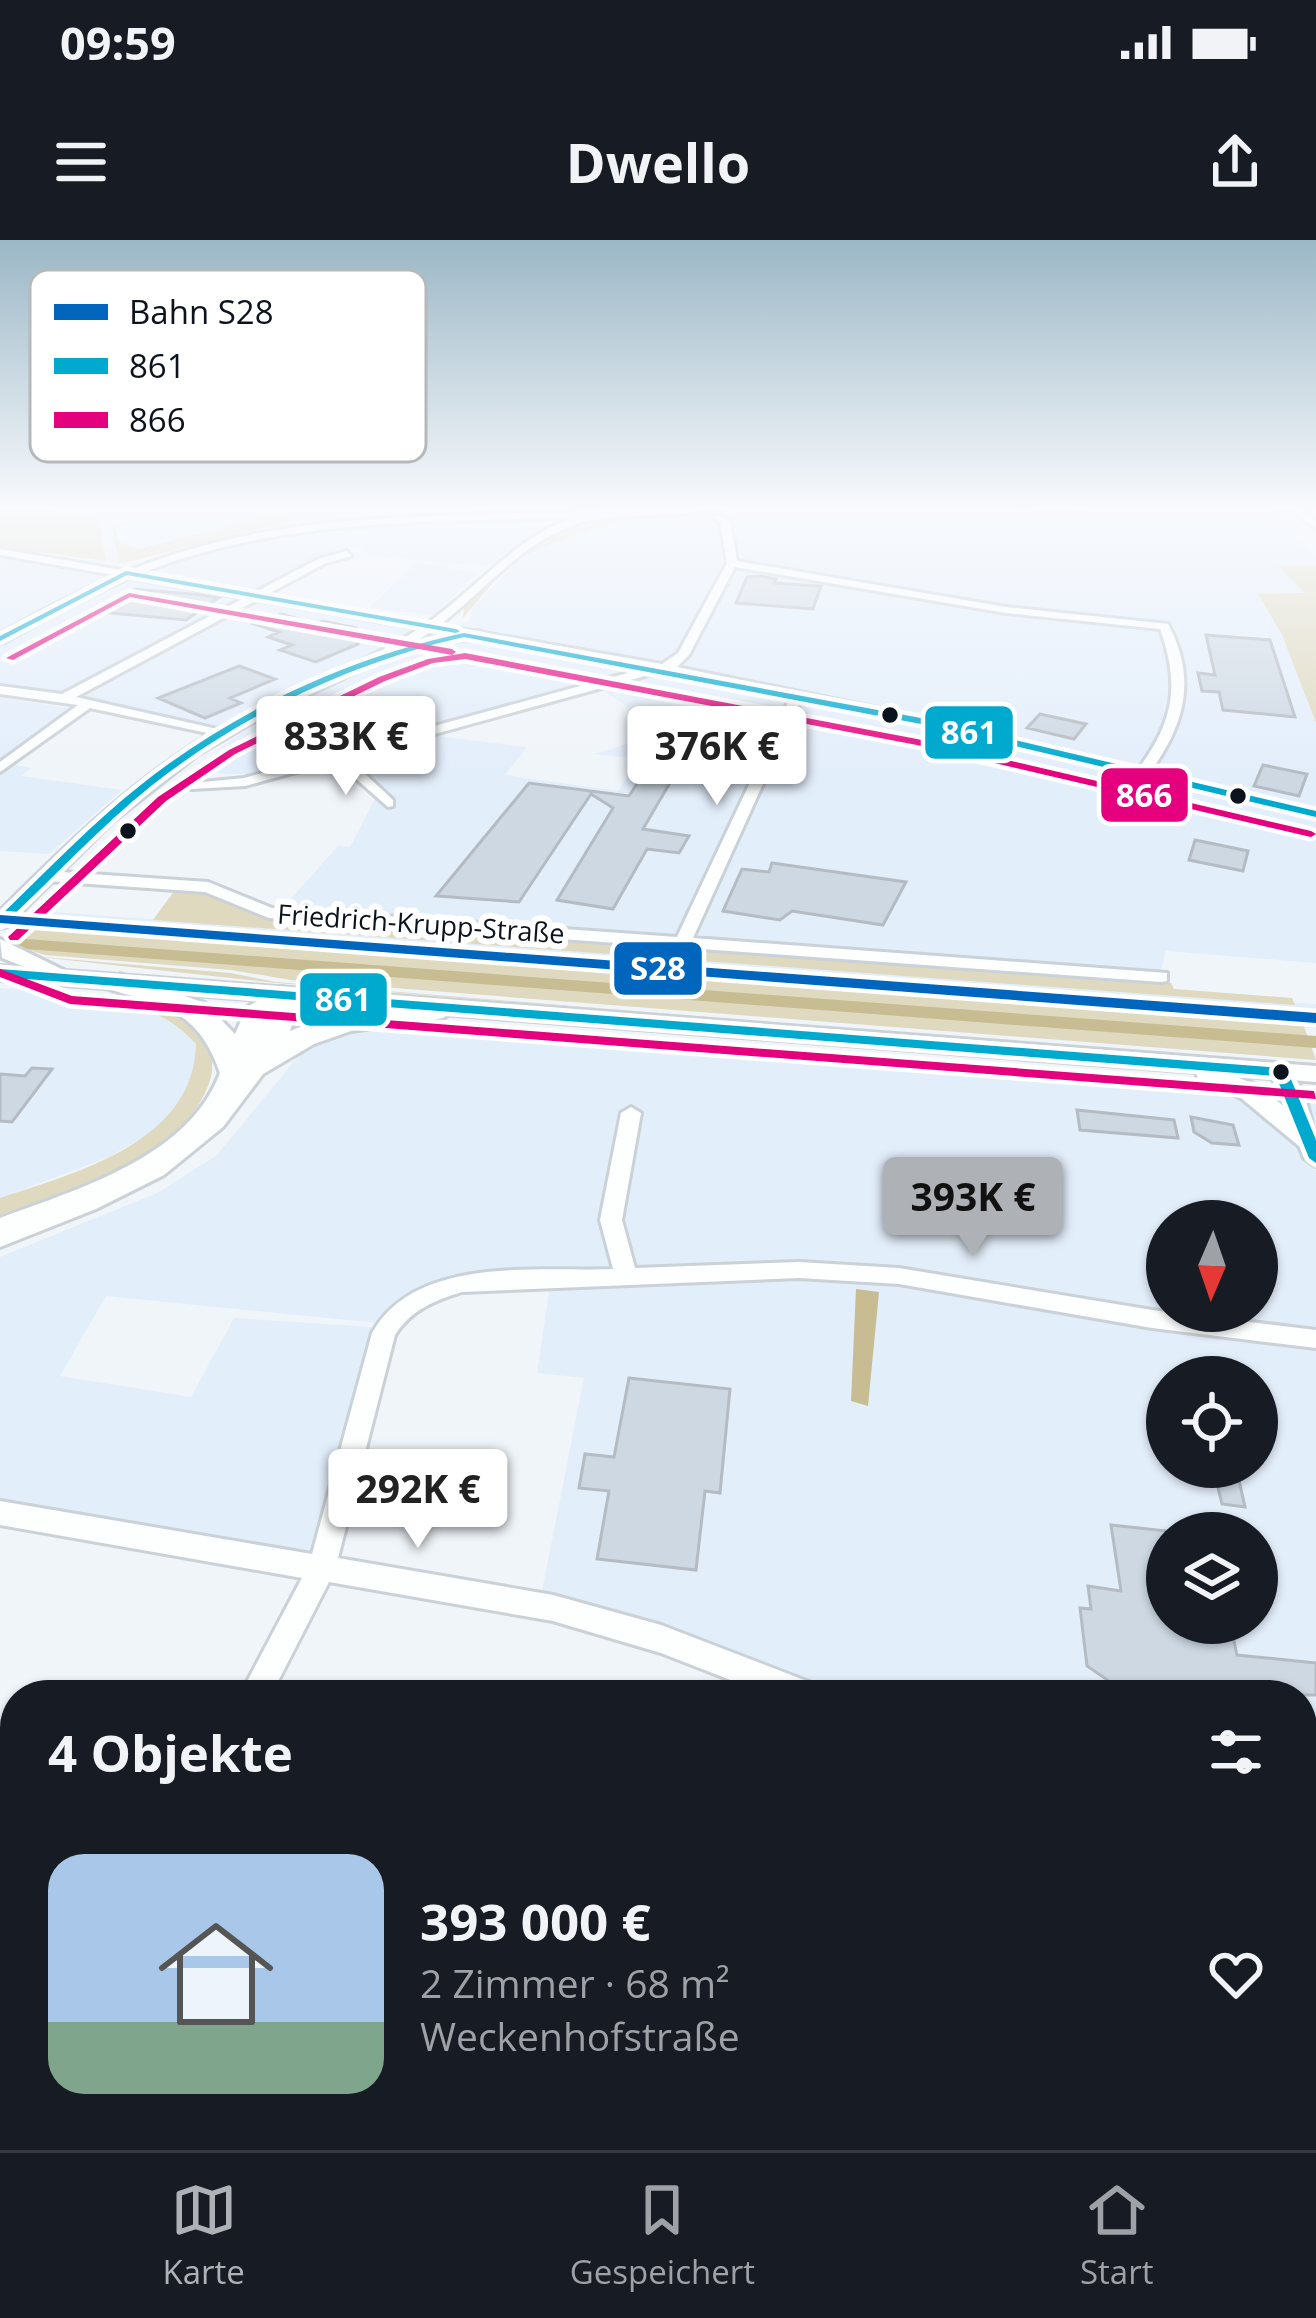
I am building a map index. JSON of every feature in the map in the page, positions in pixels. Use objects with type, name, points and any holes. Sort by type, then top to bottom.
[{"type":"highway","points":[[121,983],[186,1005],[212,1020],[227,1042],[237,1084]]},
{"type":"highway","points":[[237,1084],[258,1014],[282,996]]},
{"type":"highway","points":[[0,1233],[155,1168],[182,1150],[237,1084],[286,1045],[320,1028],[365,1017],[443,1009]]},
{"type":"main road","points":[[3,957],[72,979],[1316,1074]]},
{"type":"main road","points":[[1168,1063],[1250,1092],[1312,1150]]},
{"type":"street","points":[[0,639],[82,596]]},
{"type":"street","points":[[64,698],[256,596]]},
{"type":"street","points":[[257,596],[797,695],[1316,814]]},
{"type":"street","points":[[0,922],[149,783],[220,734],[374,660],[431,626],[467,596]]},
{"type":"street","points":[[197,786],[244,782],[665,668],[683,655],[714,596]]},
{"type":"street","points":[[925,596],[1006,610],[1164,626],[1180,703],[1173,731],[1142,774]]},
{"type":"street","points":[[457,606],[461,625],[480,635]]},
{"type":"street","points":[[374,660],[434,639],[480,635]]},
{"type":"street","points":[[0,690],[64,698],[220,734]]},
{"type":"street","points":[[683,942],[797,695]]},
{"type":"street","points":[[0,768],[89,703]]},
{"type":"street","points":[[339,757],[388,803]]},
{"type":"street","name":"Friedrich-Krupp-Straße","points":[[46,877],[208,887],[269,913],[1161,977]]},
{"type":"street","points":[[1281,1072],[1312,1150]]},
{"type":"street","points":[[625,1273],[611,1220],[632,1113]]},
{"type":"street","points":[[263,1680],[322,1568],[388,1324],[414,1301],[440,1287],[625,1273],[876,1273],[1316,1340]]},
{"type":"street","points":[[0,1513],[484,1594],[594,1618],[766,1680]]},
{"type":"shaded area","points":[[0,596],[232,596],[446,634],[471,619],[472,609],[484,596],[1259,596],[1282,635],[1316,723],[1316,963],[1166,951],[1160,974],[281,910],[338,846],[350,847],[375,799],[338,762],[438,736],[527,747],[505,775],[618,791],[639,759],[594,754],[664,732],[595,685],[264,774],[225,774],[196,769],[237,735],[66,695],[0,687]]},
{"type":"shaded area","points":[[381,596],[453,596],[433,615],[369,608]]},
{"type":"shaded area","points":[[476,596],[482,596],[463,618],[464,608]]},
{"type":"shaded area","points":[[1259,596],[1316,596],[1316,723],[1282,635]]},
{"type":"shaded area","points":[[323,696],[346,704],[340,707],[384,739],[315,758],[272,719]]},
{"type":"shaded area","points":[[0,697],[91,712],[12,764],[31,768],[21,776],[122,790],[49,854],[0,851]]},
{"type":"shaded area","points":[[175,890],[205,893],[264,917],[1171,983],[1174,989],[1292,998],[1295,1005],[153,920]]},
{"type":"shaded area","points":[[0,908],[1316,1004],[1316,1028],[1304,1028],[1301,1021],[0,922]]},
{"type":"shaded area","points":[[23,924],[1302,1021],[1316,1060],[291,980],[231,970],[45,955],[20,941]]},
{"type":"shaded area","points":[[30,956],[230,973],[276,982],[1316,1066],[276,983]]},
{"type":"shaded area","points":[[0,988],[88,994],[88,998],[120,1002],[174,1020],[196,1044],[196,1072],[186,1095],[157,1129],[109,1157],[0,1198]]},
{"type":"shaded area","points":[[88,994],[140,1001],[182,1018],[210,1040],[211,1077],[199,1105],[153,1149],[91,1182],[0,1215],[0,1198],[96,1164],[154,1129],[176,1106],[190,1078],[196,1044],[184,1032],[146,1010],[87,998]]},
{"type":"shaded area","points":[[409,1024],[530,1029],[1316,1092],[1316,1680],[774,1680],[540,1601],[584,1378],[537,1373],[551,1278],[478,1281],[388,1324],[106,1296],[60,1376],[191,1397],[234,1318],[386,1328],[322,1568],[0,1509],[0,1257],[157,1193],[216,1156],[301,1053],[324,1040],[377,1026]]},
{"type":"shaded area","points":[[856,1289],[879,1292],[868,1406],[851,1401]]},
{"type":"building","points":[[124,596],[218,598],[186,620],[99,612]]},
{"type":"building","points":[[739,596],[817,596],[813,609],[736,603]]},
{"type":"building","points":[[281,614],[356,628],[358,644],[316,662],[280,650],[292,645],[268,637],[279,632],[254,624]]},
{"type":"building","points":[[1206,635],[1270,640],[1295,717],[1223,710],[1219,692],[1202,691],[1198,673],[1215,675]]},
{"type":"building","points":[[239,666],[275,679],[230,698],[241,703],[205,718],[158,698]]},
{"type":"building","points":[[1040,714],[1086,724],[1074,739],[1027,728]]},
{"type":"building","points":[[649,765],[678,769],[643,829],[689,836],[679,853],[647,849],[613,909],[557,900],[613,808],[591,794],[519,902],[436,896],[529,783],[629,796]]},
{"type":"building","points":[[1263,765],[1307,774],[1299,796],[1254,786]]},
{"type":"building","points":[[1195,840],[1248,851],[1243,871],[1189,860]]},
{"type":"building","points":[[772,863],[906,882],[883,925],[792,911],[780,920],[723,911],[742,869],[769,872]]},
{"type":"building","points":[[32,1068],[52,1069],[12,1122],[0,1121],[0,1074],[25,1076]]},
{"type":"building","points":[[1077,1110],[1174,1120],[1178,1138],[1080,1130]]},
{"type":"building","points":[[1191,1117],[1233,1125],[1239,1145],[1212,1143],[1194,1132]]},
{"type":"building","points":[[629,1378],[730,1389],[720,1493],[705,1491],[696,1570],[597,1559],[609,1491],[579,1488],[585,1454],[614,1457]]},
{"type":"building","points":[[1218,1488],[1241,1488],[1245,1507],[1222,1504]]},
{"type":"building","points":[[1111,1525],[1146,1529],[1146,1644],[1235,1644],[1237,1655],[1316,1663],[1316,1680],[1108,1680],[1087,1666],[1080,1608],[1091,1609],[1088,1586],[1121,1591]]},
{"type":"waterway","points":[[0,942],[1316,1042]]},
{"type":"rail line","name":"S28","points":[[0,919],[1316,1018]]},
{"type":"transit line","name":"861","points":[[0,639],[82,596]]},
{"type":"transit line","name":"866","points":[[10,658],[127,596]]},
{"type":"transit line","name":"866","points":[[135,596],[452,652]]},
{"type":"transit line","name":"861","points":[[258,596],[456,631]]},
{"type":"transit line","name":"861","points":[[0,922],[129,799],[216,737],[343,673],[464,635],[921,721],[1316,814]]},
{"type":"transit line","name":"866","points":[[14,937],[162,799],[232,752],[382,679],[431,661],[465,656],[917,742],[1311,834]]},
{"type":"transit line","name":"861","points":[[0,973],[1281,1072],[1316,1158]]},
{"type":"transit line","name":"866","points":[[0,973],[70,1000],[1314,1095]]}]
